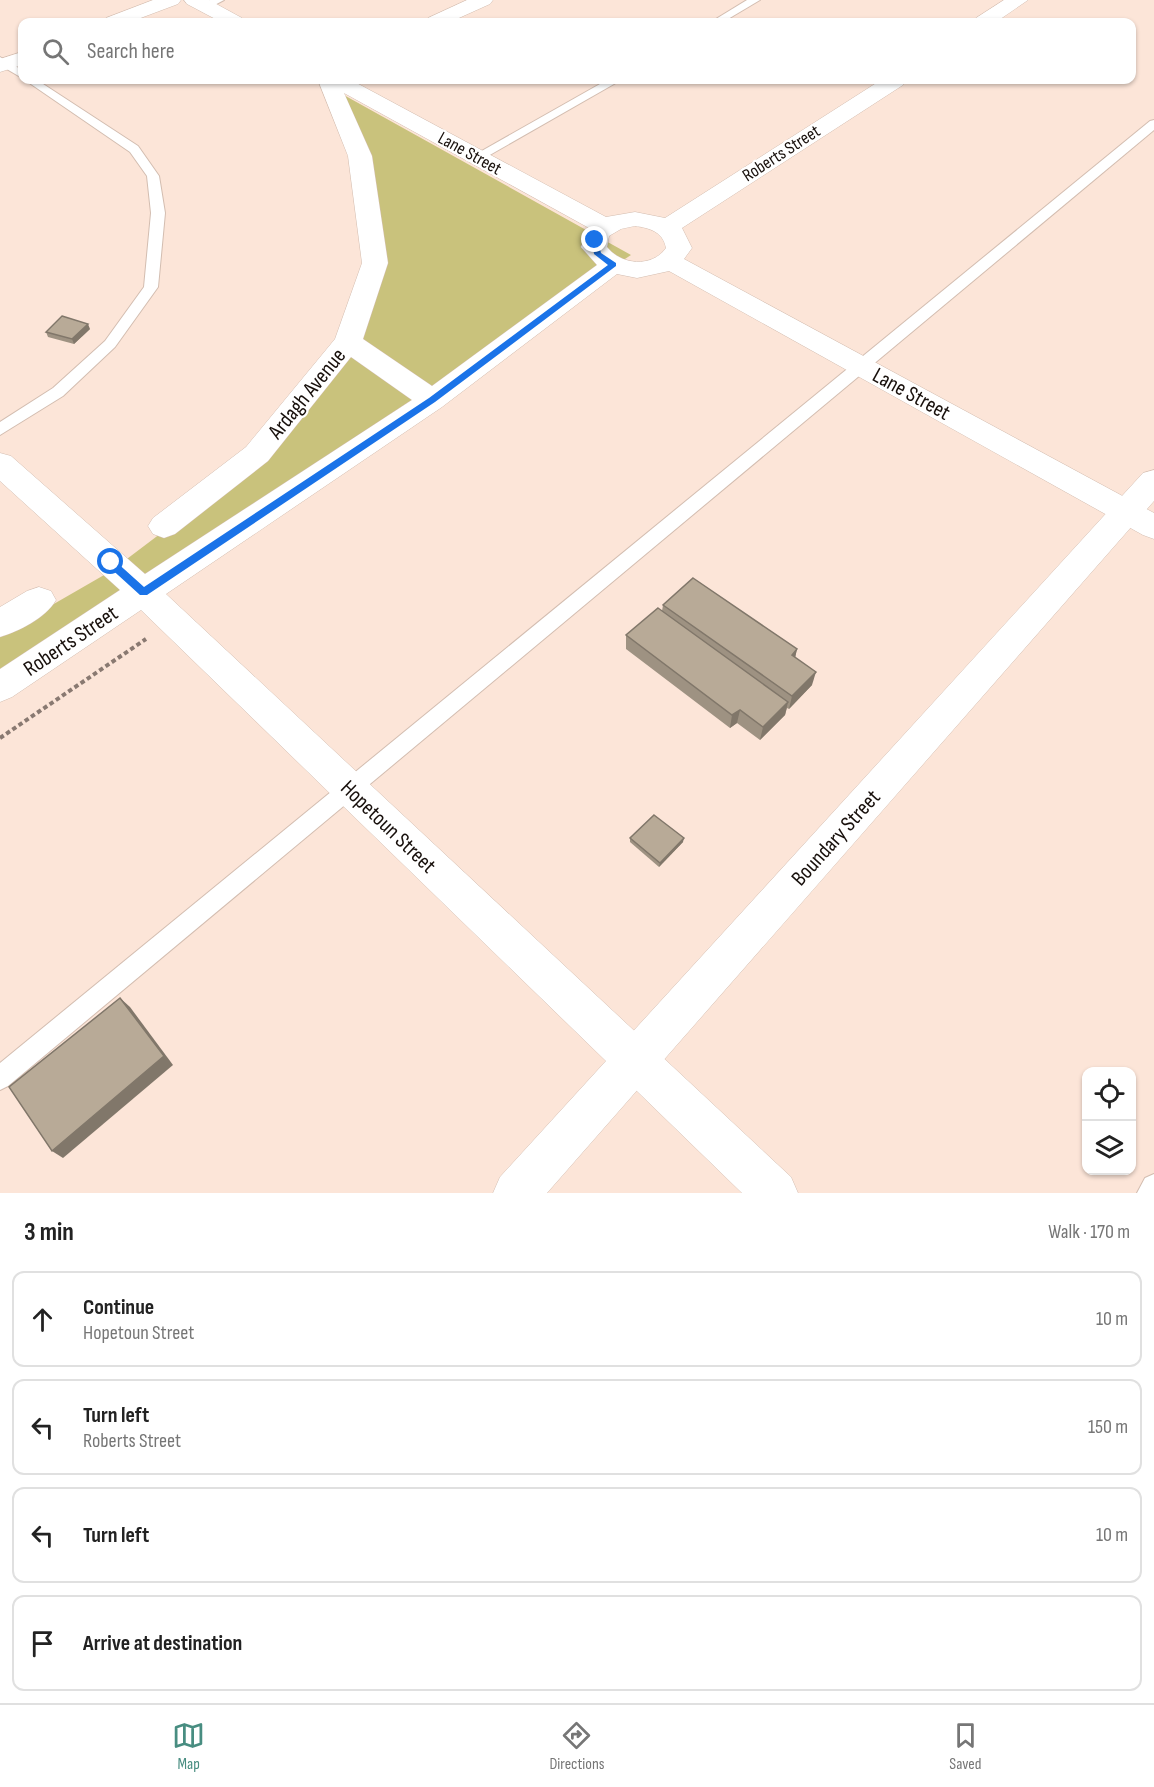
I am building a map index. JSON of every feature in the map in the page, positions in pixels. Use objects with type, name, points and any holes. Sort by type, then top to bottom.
[{"type":"street","points":[[124,18],[171,0]]},
{"type":"street","points":[[444,18],[483,0]]},
{"type":"street","points":[[989,18],[1018,0]]},
{"type":"street","points":[[206,2],[229,18]]},
{"type":"street","name":"Ardagh Avenue","points":[[164,526],[257,454],[348,342],[375,263],[360,156],[330,84]]},
{"type":"street","name":"Lane Street","points":[[343,84],[605,227]]},
{"type":"street","name":"Roberts Street","points":[[667,227],[889,84]]},
{"type":"street","points":[[635,219],[647,220],[667,227],[674,233],[679,248],[669,261],[648,269],[636,270],[613,265],[604,260],[594,247],[598,233],[605,227],[613,223],[635,219]]},
{"type":"street","name":"Lane Street","points":[[669,261],[1141,519]]},
{"type":"street","name":"Roberts Street","points":[[0,687],[432,400],[613,265]]},
{"type":"street","points":[[348,342],[432,400]]},
{"type":"street","name":"Hopetoun Street","points":[[0,464],[143,592],[775,1193]]},
{"type":"street","name":"Boundary Street","points":[[516,1193],[634,1059],[1141,519],[1154,482]]},
{"type":"street","points":[[0,624],[39,600]]},
{"type":"lane","points":[[723,18],[755,0]]},
{"type":"lane","points":[[0,429],[58,392],[110,344],[151,287],[158,213],[153,176],[134,149],[36,84]]},
{"type":"lane","points":[[477,157],[608,84]]},
{"type":"lane","points":[[0,1078],[1154,124]]},
{"type":"lane","points":[[1150,1193],[1154,1187]]},
{"type":"path","points":[[0,738],[173,621]]},
{"type":"shaded area","points":[[342,94],[631,255],[0,672],[0,635],[111,571],[263,456],[383,263]]},
{"type":"building","points":[[62,316],[88,324],[72,339],[46,332]]},
{"type":"building","points":[[693,578],[797,649],[792,655],[816,672],[792,696],[663,605]]},
{"type":"building","points":[[658,608],[788,702],[763,727],[740,710],[732,715],[626,635]]},
{"type":"building","points":[[654,815],[684,838],[660,863],[630,838]]},
{"type":"building","points":[[120,998],[164,1056],[52,1151],[9,1087]]},
{"type":"route","points":[[111,562],[143,592],[432,400],[613,265],[598,254],[594,247],[595,240]]}]
